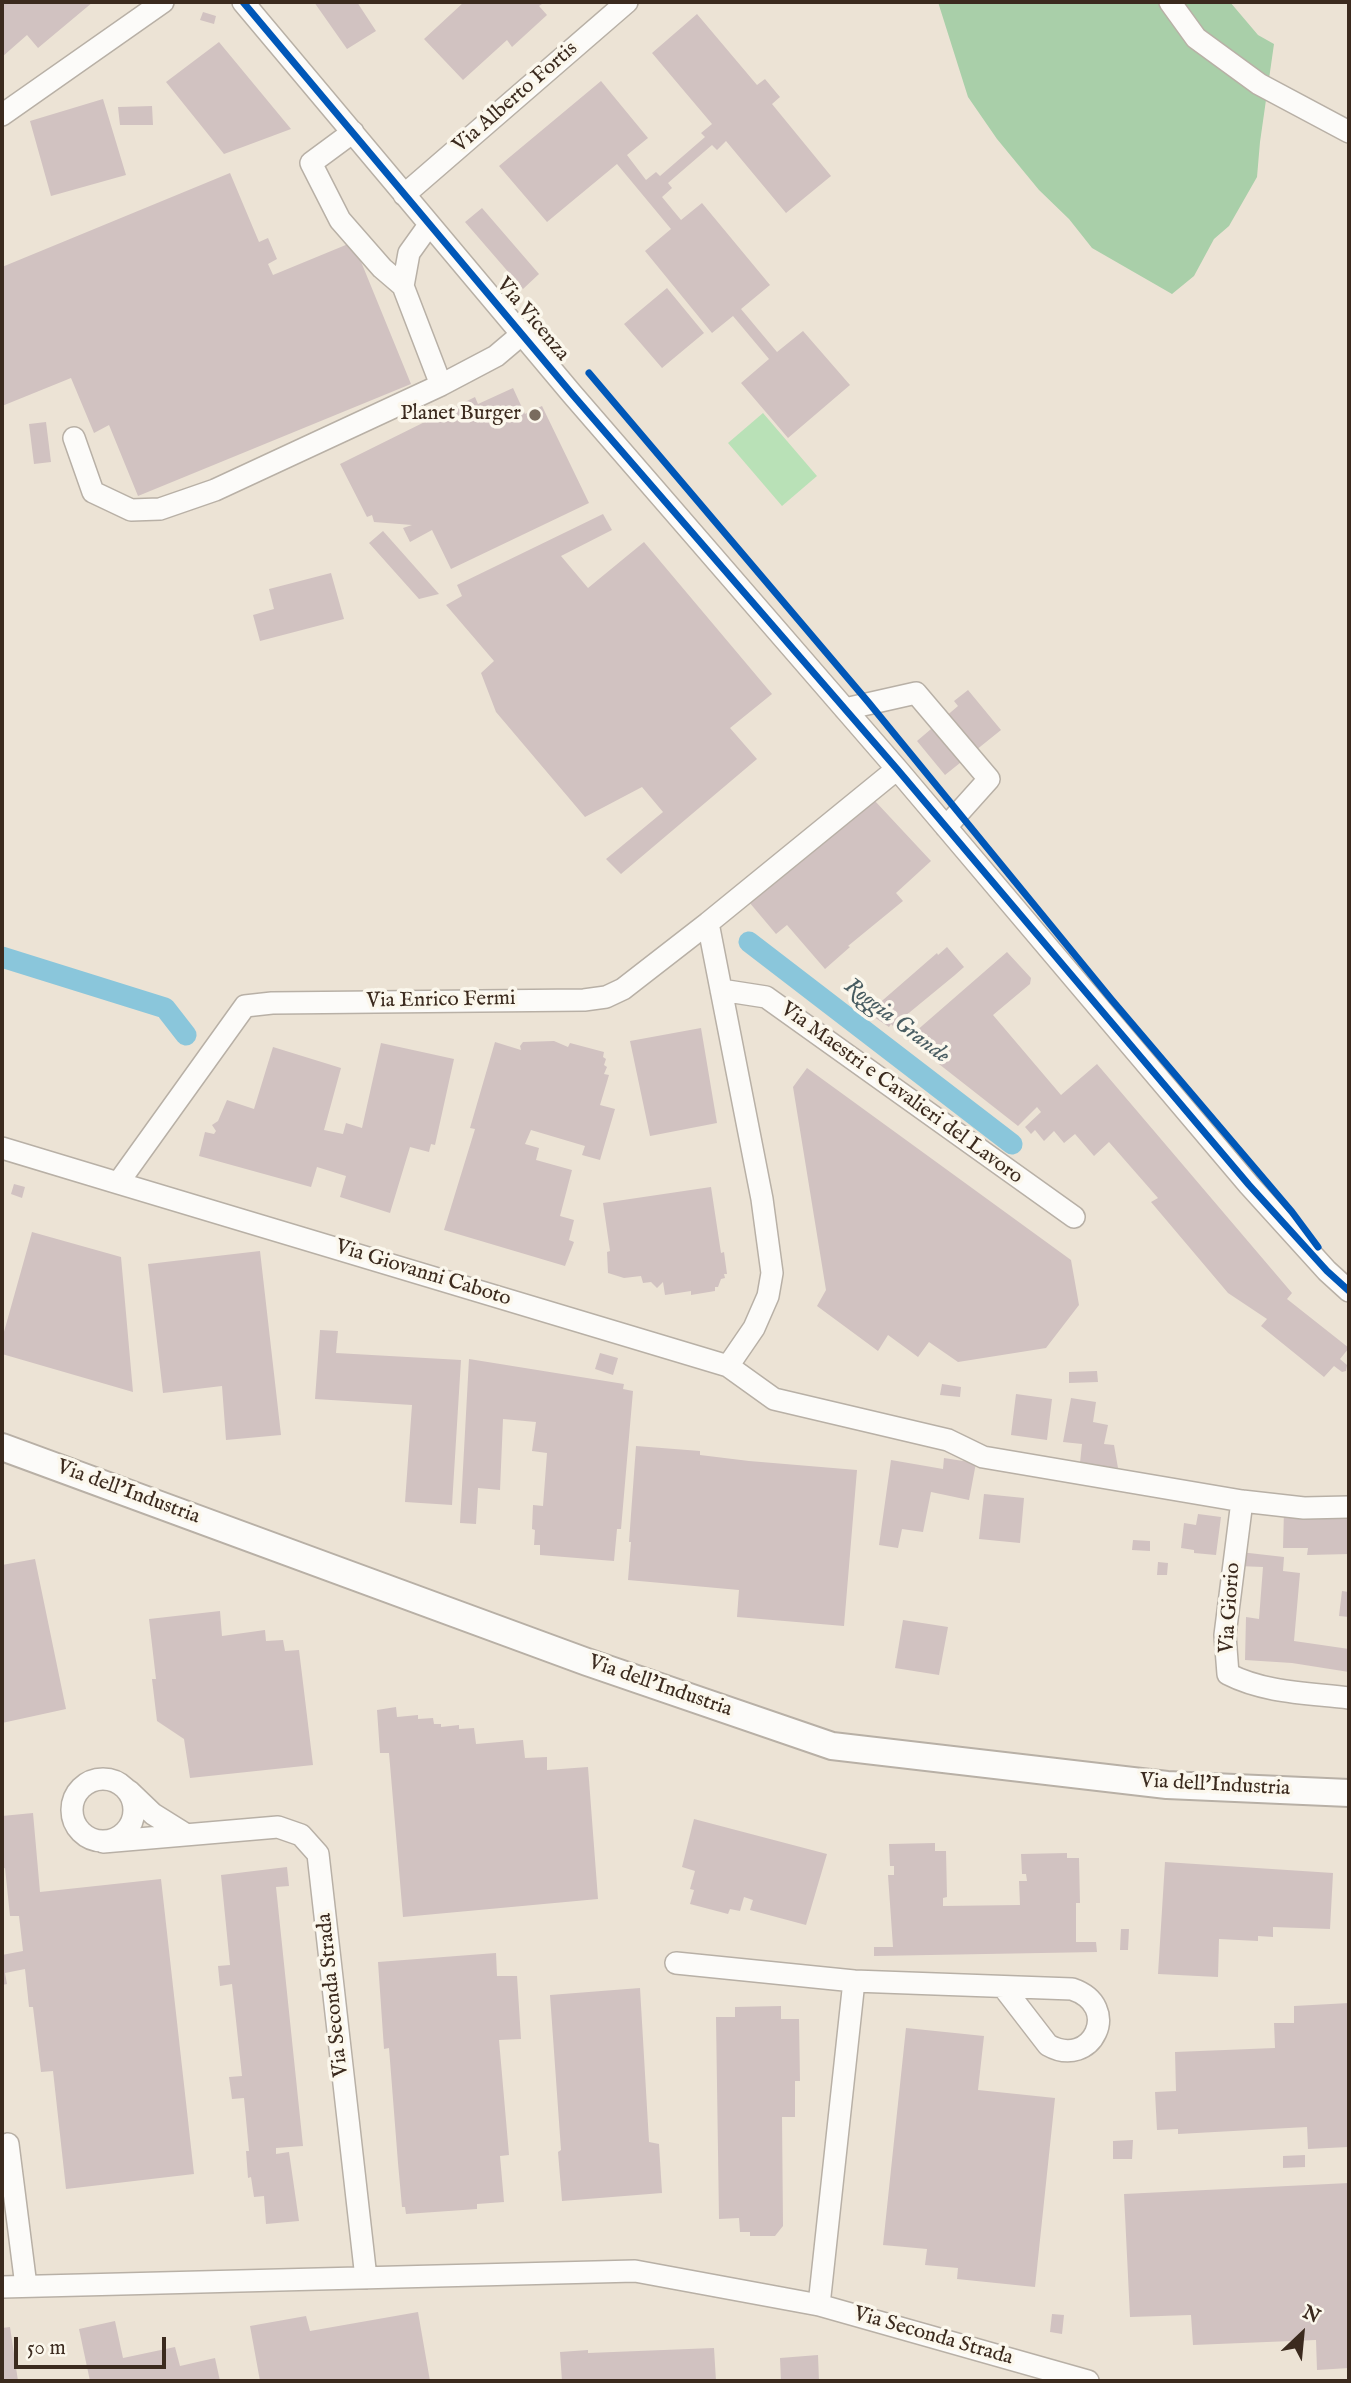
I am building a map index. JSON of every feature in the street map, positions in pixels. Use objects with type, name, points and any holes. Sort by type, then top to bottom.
[{"type":"main road","name":"Via dell'Industria","points":[[2,1447],[587,1662],[832,1746],[1167,1785],[1349,1793]]},
{"type":"street","points":[[2,115],[163,2]]},
{"type":"street","name":"Via Vicenza","points":[[243,2],[429,225],[897,769],[1249,1185],[1326,1271],[1349,1291]]},
{"type":"street","name":"Via Alberto Fortis","points":[[404,195],[627,2]]},
{"type":"street","points":[[1170,2],[1196,38],[1259,84],[1349,132]]},
{"type":"street","points":[[353,132],[311,163],[340,220],[403,286],[441,386]]},
{"type":"street","points":[[403,286],[409,253],[429,225]]},
{"type":"street","points":[[74,438],[93,492],[131,510],[159,509],[215,490],[441,386],[496,356],[522,334]]},
{"type":"street","points":[[845,709],[916,693],[965,750],[989,779],[946,827]]},
{"type":"street","name":"Via Enrico Fermi","points":[[118,1183],[245,1006],[272,1003],[584,1000],[606,997],[623,989],[708,923],[897,769]]},
{"type":"street","points":[[708,923],[762,1199],[772,1273],[768,1296],[754,1328],[727,1366]]},
{"type":"street","name":"Via Maestri e Cavalieri del Lavoro","points":[[721,990],[766,997],[1074,1217]]},
{"type":"street","points":[[2,1148],[118,1183]]},
{"type":"street","name":"Via Giovanni Caboto","points":[[118,1183],[727,1366],[775,1399],[948,1440],[983,1457],[1242,1501]]},
{"type":"street","points":[[1242,1501],[1304,1508],[1349,1507]]},
{"type":"street","name":"Via Giorio","points":[[1242,1501],[1225,1635],[1228,1674],[1246,1683],[1349,1698]]},
{"type":"street","points":[[127,1789],[133,1798],[134,1819],[122,1836],[103,1842],[84,1835],[77,1828],[73,1819],[74,1799],[87,1783],[108,1779],[118,1782],[127,1789],[153,1814],[185,1834]]},
{"type":"street","name":"Via Seconda Strada","points":[[103,1842],[278,1827],[301,1835],[318,1854],[366,2278]]},
{"type":"street","points":[[676,1964],[854,1981],[1004,1987]]},
{"type":"street","points":[[819,2305],[854,1981]]},
{"type":"street","points":[[8,2144],[26,2286]]},
{"type":"street","name":"Via Seconda Strada","points":[[2,2287],[635,2271],[819,2305],[1088,2381]]},
{"type":"green space","points":[[938,2],[1230,2],[1258,35],[1274,44],[1257,177],[1229,226],[1214,239],[1194,276],[1172,294],[1092,248],[997,139],[968,97]]},
{"type":"green space","points":[[763,413],[817,476],[782,506],[728,443]]},
{"type":"building","points":[[2,2],[93,2],[38,48],[27,35],[2,57]]},
{"type":"building","points":[[314,2],[357,2],[376,31],[347,49]]},
{"type":"building","points":[[464,2],[545,2],[539,6],[547,15],[512,47],[507,40],[463,80],[424,39]]},
{"type":"building","points":[[203,12],[216,16],[214,24],[200,20]]},
{"type":"building","points":[[697,14],[757,85],[765,79],[780,97],[772,104],[831,176],[786,213],[726,141],[717,150],[712,145],[668,183],[672,188],[662,197],[681,220],[702,203],[770,285],[741,309],[777,352],[803,331],[850,385],[788,438],[741,383],[769,359],[733,316],[712,333],[645,251],[671,229],[617,164],[547,222],[499,166],[601,81],[648,138],[627,155],[646,180],[656,172],[660,176],[705,137],[701,133],[712,124],[652,53]]},
{"type":"building","points":[[219,42],[291,129],[224,154],[166,82]]},
{"type":"building","points":[[103,99],[126,175],[51,196],[30,121]]},
{"type":"building","points":[[152,106],[153,125],[120,125],[118,107]]},
{"type":"building","points":[[230,173],[259,242],[268,238],[277,259],[268,264],[273,275],[353,242],[411,384],[138,496],[109,425],[94,433],[71,378],[2,406],[2,267]]},
{"type":"building","points":[[482,208],[539,274],[523,289],[465,222]]},
{"type":"building","points":[[667,288],[704,333],[662,368],[624,324]]},
{"type":"building","points":[[513,388],[525,414],[542,406],[589,503],[451,569],[432,530],[410,542],[403,528],[412,525],[374,522],[372,515],[367,517],[340,464],[475,397],[478,404]]},
{"type":"building","points":[[46,422],[51,462],[34,464],[29,424]]},
{"type":"building","points":[[603,514],[612,530],[561,556],[588,588],[644,542],[772,694],[730,728],[757,759],[621,874],[606,859],[663,812],[642,787],[585,817],[496,712],[481,673],[494,661],[446,605],[462,596],[457,585]]},
{"type":"building","points":[[383,531],[439,594],[419,599],[369,543]]},
{"type":"building","points":[[331,573],[344,619],[260,641],[253,615],[274,609],[269,589]]},
{"type":"building","points":[[968,690],[1001,730],[945,775],[917,741],[958,706],[954,701]]},
{"type":"building","points":[[875,801],[931,861],[896,893],[903,901],[848,946],[850,947],[825,969],[787,925],[776,934],[749,902]]},
{"type":"building","points":[[947,947],[964,967],[955,975],[893,1026],[891,1024],[889,1027],[868,1013],[937,953],[938,955]]},
{"type":"building","points":[[1007,952],[1031,978],[1030,984],[993,1015],[1061,1095],[1097,1064],[1292,1293],[1287,1299],[1349,1348],[1340,1359],[1347,1365],[1346,1371],[1342,1372],[1334,1366],[1324,1377],[1261,1326],[1267,1319],[1228,1293],[1151,1202],[1158,1198],[1109,1142],[1094,1156],[1075,1134],[1064,1143],[1054,1131],[1044,1141],[1035,1130],[1031,1134],[1025,1127],[1041,1112],[1037,1107],[1018,1126],[907,1039]]},
{"type":"building","points":[[701,1028],[717,1123],[650,1136],[630,1041]]},
{"type":"building","points":[[554,1041],[568,1047],[570,1043],[604,1052],[604,1065],[607,1067],[604,1074],[609,1075],[600,1105],[615,1109],[600,1160],[582,1155],[585,1146],[531,1130],[525,1144],[539,1148],[536,1160],[572,1170],[560,1216],[574,1220],[569,1240],[574,1242],[565,1266],[444,1230],[475,1129],[470,1128],[495,1042],[521,1050],[523,1042]]},
{"type":"building","points":[[381,1043],[454,1059],[435,1145],[431,1144],[429,1152],[410,1147],[390,1213],[340,1197],[346,1176],[317,1167],[311,1187],[199,1156],[205,1132],[214,1134],[216,1131],[212,1125],[218,1121],[227,1100],[254,1109],[273,1047],[341,1068],[324,1130],[343,1134],[346,1123],[362,1128]]},
{"type":"building","points":[[807,1068],[1071,1260],[1079,1305],[1046,1348],[958,1362],[929,1342],[918,1357],[888,1335],[878,1351],[817,1306],[826,1290],[793,1087]]},
{"type":"building","points":[[14,1184],[25,1187],[22,1198],[11,1194]]},
{"type":"building","points":[[711,1187],[721,1253],[724,1252],[727,1274],[724,1274],[725,1278],[721,1279],[715,1291],[665,1295],[663,1282],[657,1288],[651,1282],[643,1283],[641,1276],[624,1278],[608,1273],[607,1252],[610,1251],[603,1203]]},
{"type":"building","points":[[32,1232],[121,1257],[133,1392],[2,1354],[2,1339]]},
{"type":"building","points":[[260,1251],[281,1435],[226,1440],[222,1386],[163,1393],[148,1264]]},
{"type":"building","points":[[320,1330],[338,1331],[336,1353],[461,1360],[452,1505],[405,1502],[412,1405],[315,1399]]},
{"type":"building","points":[[600,1353],[618,1358],[613,1375],[595,1369]]},
{"type":"building","points":[[469,1359],[624,1384],[623,1389],[633,1391],[621,1529],[617,1529],[614,1561],[540,1555],[540,1545],[534,1545],[533,1505],[543,1506],[547,1453],[532,1451],[536,1422],[503,1419],[500,1490],[478,1488],[476,1524],[460,1523]]},
{"type":"building","points":[[1097,1371],[1098,1382],[1069,1383],[1069,1372]]},
{"type":"building","points":[[942,1384],[961,1387],[960,1397],[940,1395]]},
{"type":"building","points":[[1016,1394],[1052,1399],[1047,1440],[1011,1435]]},
{"type":"building","points":[[1071,1398],[1096,1402],[1093,1422],[1108,1425],[1104,1444],[1114,1445],[1118,1468],[1080,1463],[1082,1444],[1063,1442]]},
{"type":"building","points":[[636,1446],[700,1451],[700,1455],[749,1461],[857,1470],[844,1626],[737,1617],[739,1590],[628,1580]]},
{"type":"building","points":[[944,1458],[976,1463],[969,1500],[931,1492],[923,1532],[902,1529],[898,1548],[879,1545],[891,1460],[943,1469]]},
{"type":"building","points":[[984,1494],[1024,1498],[1020,1543],[979,1539]]},
{"type":"building","points":[[1284,1510],[1349,1510],[1349,1554],[1307,1555],[1308,1548],[1283,1548]]},
{"type":"building","points":[[1198,1514],[1221,1517],[1216,1555],[1194,1553],[1194,1550],[1181,1548],[1184,1523],[1196,1525]]},
{"type":"building","points":[[1133,1540],[1150,1541],[1150,1551],[1132,1550]]},
{"type":"building","points":[[1240,1552],[1284,1557],[1283,1571],[1300,1573],[1294,1641],[1349,1649],[1349,1672],[1292,1663],[1245,1660],[1246,1617],[1259,1619],[1263,1567],[1238,1566]]},
{"type":"building","points":[[35,1559],[66,1709],[2,1723],[2,1565]]},
{"type":"building","points":[[1158,1562],[1168,1563],[1167,1575],[1157,1575]]},
{"type":"building","points":[[1342,1591],[1349,1592],[1349,1617],[1339,1616]]},
{"type":"building","points":[[220,1611],[222,1636],[265,1630],[266,1641],[283,1640],[285,1651],[299,1650],[313,1765],[190,1778],[184,1739],[157,1721],[152,1679],[156,1679],[149,1619]]},
{"type":"building","points":[[903,1620],[948,1627],[939,1675],[895,1668]]},
{"type":"building","points":[[396,1707],[397,1717],[418,1715],[418,1719],[433,1718],[434,1724],[441,1724],[441,1727],[459,1725],[459,1729],[474,1728],[476,1744],[523,1740],[525,1758],[547,1757],[547,1770],[588,1767],[598,1899],[403,1917],[389,1753],[380,1753],[377,1710]]},
{"type":"building","points":[[33,1813],[40,1892],[161,1879],[194,2174],[66,2189],[53,2071],[41,2072],[25,1969],[5,1973],[7,1984],[2,1985],[2,1955],[23,1951],[19,1916],[10,1916],[5,1868],[2,1869],[2,1816]]},
{"type":"building","points":[[694,1819],[827,1854],[806,1925],[750,1910],[753,1900],[744,1897],[740,1911],[730,1909],[728,1914],[690,1904],[694,1890],[690,1889],[695,1871],[682,1867]]},
{"type":"building","points":[[935,1843],[935,1851],[946,1851],[947,1897],[943,1898],[943,1906],[1020,1905],[1019,1881],[1027,1881],[1026,1874],[1022,1874],[1021,1854],[1067,1853],[1067,1858],[1079,1858],[1080,1903],[1076,1903],[1076,1942],[1096,1942],[1097,1952],[874,1956],[874,1947],[893,1947],[888,1875],[894,1875],[894,1866],[890,1866],[889,1844]]},
{"type":"building","points":[[1165,1862],[1333,1873],[1330,1929],[1273,1927],[1273,1937],[1258,1936],[1258,1941],[1219,1939],[1218,1977],[1158,1974]]},
{"type":"building","points":[[287,1867],[289,1886],[276,1887],[303,2146],[276,2148],[276,2154],[289,2152],[299,2221],[266,2224],[264,2196],[254,2197],[251,2177],[248,2178],[246,2151],[249,2151],[244,2098],[232,2099],[229,2077],[242,2076],[232,1984],[220,1986],[218,1966],[230,1965],[221,1875]]},
{"type":"building","points":[[1121,1929],[1129,1929],[1128,1950],[1120,1950]]},
{"type":"building","points":[[496,1953],[497,1976],[517,1976],[521,2039],[499,2040],[509,2155],[500,2156],[504,2202],[477,2204],[477,2209],[406,2214],[405,2207],[402,2207],[389,2048],[384,2049],[378,1962]]},
{"type":"building","points":[[640,1988],[649,2142],[659,2144],[662,2193],[562,2201],[550,1995]]},
{"type":"building","points":[[1349,2003],[1348,2147],[1308,2149],[1307,2127],[1178,2134],[1178,2129],[1157,2130],[1155,2092],[1176,2091],[1175,2052],[1275,2048],[1274,2023],[1294,2023],[1294,2006]]},
{"type":"building","points":[[781,2006],[781,2019],[799,2019],[800,2081],[795,2081],[795,2117],[782,2117],[783,2226],[775,2236],[750,2236],[750,2232],[740,2232],[739,2218],[719,2219],[716,2017],[735,2017],[735,2007]]},
{"type":"building","points":[[906,2028],[984,2036],[978,2090],[1055,2098],[1035,2287],[957,2279],[958,2268],[925,2265],[927,2249],[883,2245]]},
{"type":"building","points":[[1133,2140],[1132,2159],[1113,2159],[1113,2141]]},
{"type":"building","points":[[1305,2155],[1305,2167],[1283,2168],[1283,2156]]},
{"type":"building","points":[[1349,2183],[1349,2368],[1317,2370],[1316,2340],[1193,2345],[1191,2315],[1130,2317],[1124,2194]]},
{"type":"building","points":[[418,2312],[430,2381],[260,2381],[250,2326],[306,2316],[310,2331]]},
{"type":"building","points":[[1052,2314],[1064,2315],[1062,2334],[1050,2332]]},
{"type":"building","points":[[115,2321],[123,2358],[175,2347],[180,2366],[215,2358],[220,2381],[90,2381],[79,2329]]},
{"type":"building","points":[[10,2327],[18,2381],[2,2381],[2,2328]]},
{"type":"building","points":[[714,2348],[716,2381],[562,2381],[560,2352]]},
{"type":"building","points":[[818,2355],[819,2381],[781,2381],[780,2358]]},
{"type":"waterway","name":"Roggia Grande","points":[[749,942],[1012,1144]]},
{"type":"waterway","points":[[2,957],[165,1008],[186,1035]]},
{"type":"cycle path","points":[[243,2],[572,394],[897,769],[1249,1185],[1327,1271],[1349,1291]]},
{"type":"cycle path","points":[[589,373],[869,703],[1111,999],[1292,1212],[1318,1247]]},
{"type":"place","name":"Planet Burger","points":[[535,415]]}]
